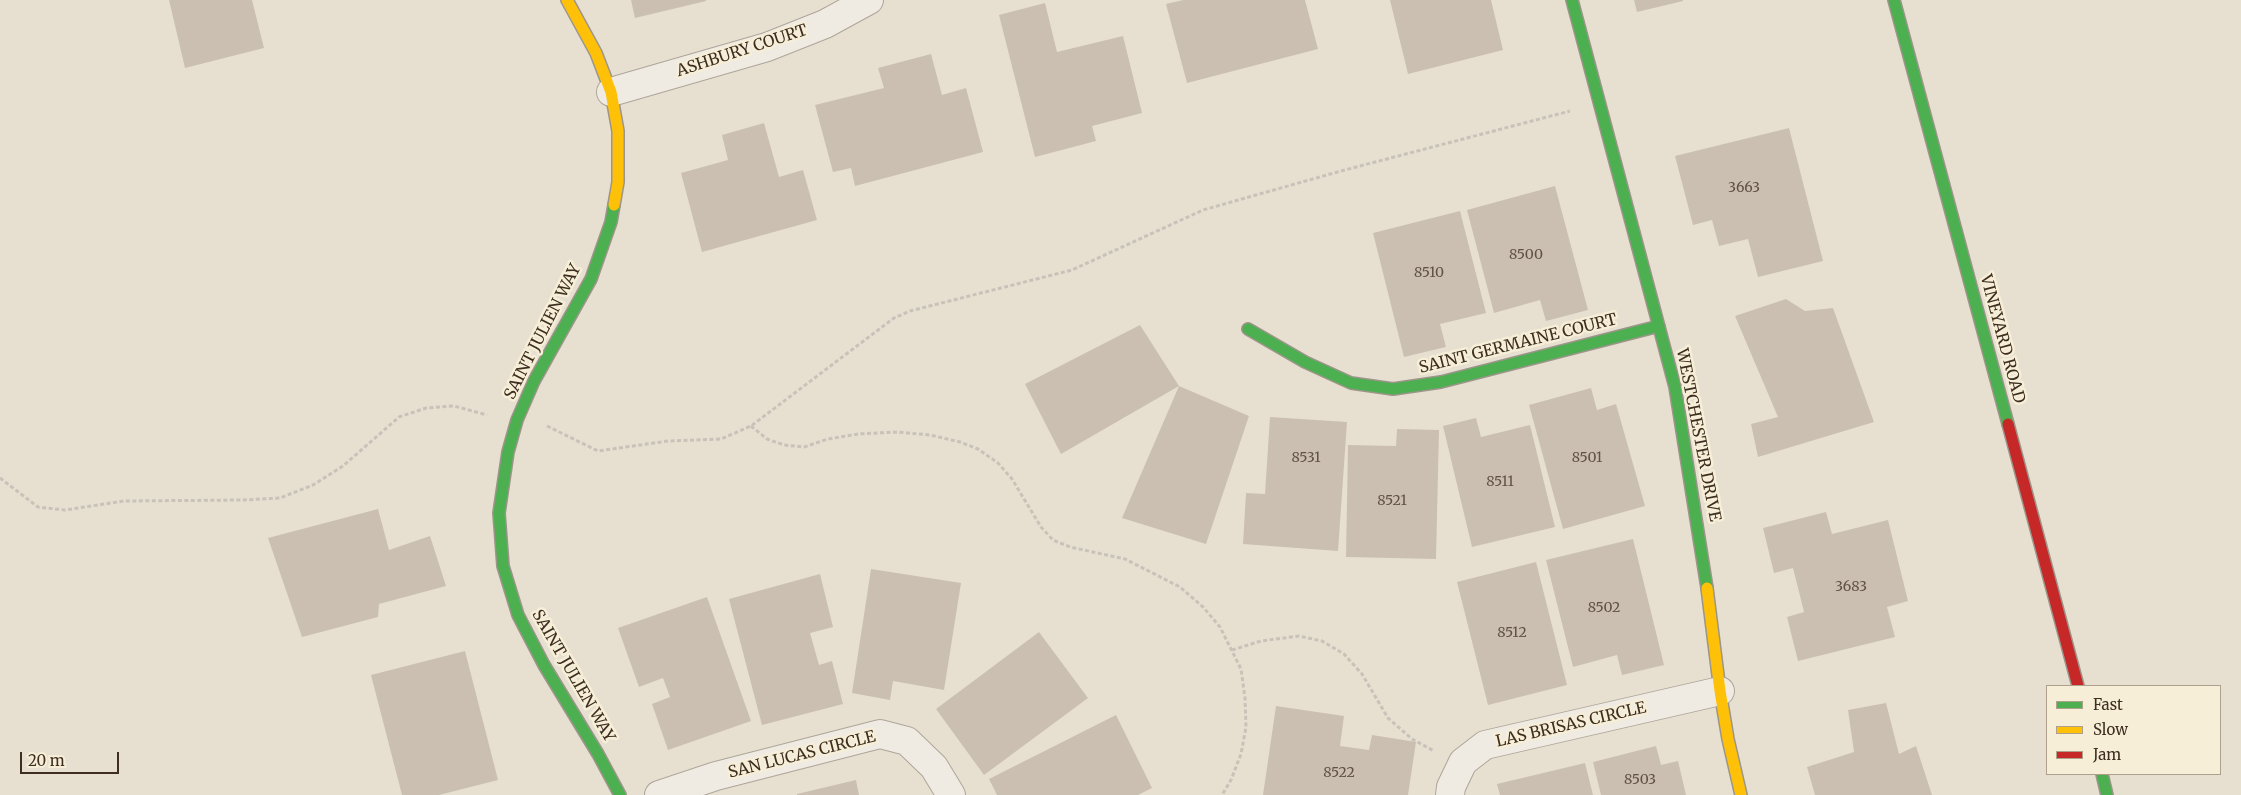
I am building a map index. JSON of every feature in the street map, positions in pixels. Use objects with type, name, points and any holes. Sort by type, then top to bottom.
[{"type":"street","name":"SAINT JULIEN WAY","points":[[567,0],[596,53],[611,92],[618,131],[618,182],[612,222],[591,279],[534,381],[517,420],[508,452],[499,513],[503,566],[518,615],[544,665],[598,754],[620,795]]},
{"type":"street","name":"ASHBURY COURT","points":[[611,92],[767,47],[825,24],[869,0]]},
{"type":"street","name":"WESTCHESTER DRIVE","points":[[1572,0],[1675,386],[1696,508],[1720,691],[1728,739],[1741,795]]},
{"type":"street","name":"VINEYARD ROAD","points":[[1894,0],[2078,685]]},
{"type":"street","name":"SAINT GERMAINE COURT","points":[[1248,329],[1305,362],[1351,383],[1393,389],[1441,382],[1659,326]]},
{"type":"street","name":"LAS BRISAS CIRCLE","points":[[1450,795],[1451,787],[1463,762],[1485,745],[1720,691]]},
{"type":"street","name":"SAN LUCAS CIRCLE","points":[[659,795],[716,776],[880,734],[907,741],[934,767],[950,795]]},
{"type":"street","points":[[2102,775],[2107,795]]},
{"type":"path","points":[[0,478],[38,507],[64,510],[124,501],[280,498],[320,480],[344,466],[399,418],[426,408],[454,406],[542,424],[598,450],[668,441],[721,439],[751,426],[894,318],[910,312],[1072,270],[1203,210],[1341,171],[1600,104]]},
{"type":"path","points":[[751,426],[767,439],[784,445],[804,447],[828,439],[858,434],[897,432],[960,442],[978,449],[998,463],[1012,479],[1041,527],[1054,540],[1070,547],[1126,559],[1180,587],[1203,607],[1220,627],[1240,669],[1245,698],[1246,727],[1241,754],[1231,780],[1222,795]]},
{"type":"path","points":[[1232,650],[1261,641],[1299,636],[1322,642],[1344,654],[1362,674],[1388,718],[1412,739],[1435,752],[1463,762]]},
{"type":"building","points":[[169,0],[252,0],[264,48],[185,68]]},
{"type":"building","points":[[631,0],[706,0],[706,1],[635,18]]},
{"type":"building","points":[[1183,0],[1305,0],[1318,49],[1187,83],[1166,4]]},
{"type":"building","points":[[1390,0],[1491,0],[1503,50],[1408,74]]},
{"type":"building","points":[[1634,0],[1683,0],[1683,1],[1637,12]]},
{"type":"building","points":[[1045,3],[1057,52],[1123,36],[1142,113],[1092,126],[1096,141],[1035,157],[999,15]]},
{"type":"building","points":[[931,54],[942,95],[966,88],[983,152],[855,186],[851,168],[833,172],[815,105],[884,88],[878,68]]},
{"type":"building","points":[[764,123],[779,177],[803,170],[817,220],[702,252],[681,173],[728,160],[722,135]]},
{"type":"building","points":[[1789,128],[1823,261],[1758,277],[1748,239],[1719,246],[1712,220],[1693,225],[1675,156]]},
{"type":"building","points":[[1555,186],[1588,310],[1546,321],[1540,300],[1494,313],[1467,210]]},
{"type":"building","points":[[1460,211],[1486,313],[1440,324],[1446,347],[1404,357],[1373,233]]},
{"type":"building","points":[[1786,299],[1805,311],[1833,308],[1874,422],[1758,457],[1751,424],[1778,417],[1735,316]]},
{"type":"building","points":[[1140,325],[1179,386],[1061,454],[1025,384]]},
{"type":"building","points":[[1179,386],[1249,416],[1206,544],[1122,518]]},
{"type":"building","points":[[1591,388],[1597,410],[1616,404],[1645,506],[1563,529],[1529,405]]},
{"type":"building","points":[[1270,417],[1347,422],[1338,551],[1243,544],[1246,493],[1265,494]]},
{"type":"building","points":[[1476,418],[1481,437],[1530,425],[1555,527],[1472,547],[1443,426]]},
{"type":"building","points":[[1397,429],[1439,430],[1436,559],[1346,557],[1348,445],[1396,446]]},
{"type":"building","points":[[378,509],[389,550],[430,536],[446,586],[379,604],[378,617],[302,637],[268,538]]},
{"type":"building","points":[[1826,512],[1832,534],[1888,520],[1908,601],[1887,607],[1895,637],[1798,661],[1787,617],[1804,612],[1793,568],[1774,573],[1763,528]]},
{"type":"building","points":[[1633,539],[1664,665],[1622,675],[1617,655],[1573,667],[1546,560]]},
{"type":"building","points":[[1536,562],[1567,685],[1488,705],[1457,582]]},
{"type":"building","points":[[871,569],[961,583],[944,690],[893,681],[890,700],[852,693]]},
{"type":"building","points":[[820,574],[833,627],[810,633],[819,665],[832,661],[843,704],[762,725],[729,599]]},
{"type":"building","points":[[707,597],[751,721],[668,750],[652,704],[670,697],[663,678],[639,687],[618,628]]},
{"type":"building","points":[[1039,632],[1088,698],[984,775],[936,709]]},
{"type":"building","points":[[465,651],[498,780],[439,795],[402,795],[371,675]]},
{"type":"building","points":[[1886,703],[1899,754],[1916,746],[1932,795],[1815,795],[1807,767],[1854,752],[1848,710]]},
{"type":"building","points":[[1276,706],[1344,716],[1340,746],[1369,750],[1372,735],[1416,742],[1408,795],[1263,795]]},
{"type":"building","points":[[1116,715],[1152,788],[1138,795],[997,795],[989,779]]},
{"type":"building","points":[[1656,746],[1661,765],[1678,761],[1686,795],[1601,795],[1593,762]]},
{"type":"building","points":[[1585,763],[1593,795],[1500,795],[1497,784]]},
{"type":"building","points":[[856,780],[859,795],[797,795],[797,794]]},
{"type":"traffic: fast","points":[[1572,0],[1675,387],[1707,588]]},
{"type":"traffic: fast","points":[[1894,0],[2008,424]]},
{"type":"traffic: fast","points":[[614,205],[611,222],[591,279],[534,381],[517,420],[508,452],[499,513],[503,566],[518,615],[544,665],[598,754],[620,795]]},
{"type":"traffic: fast","points":[[1248,329],[1305,362],[1351,383],[1393,389],[1441,382],[1659,326]]},
{"type":"traffic: fast","points":[[2102,775],[2107,795]]},
{"type":"traffic: slow","points":[[567,0],[596,53],[611,92],[618,131],[618,182],[614,205]]},
{"type":"traffic: slow","points":[[1707,588],[1720,691],[1728,739],[1741,795]]},
{"type":"traffic: jam","points":[[2008,424],[2078,685]]}]
